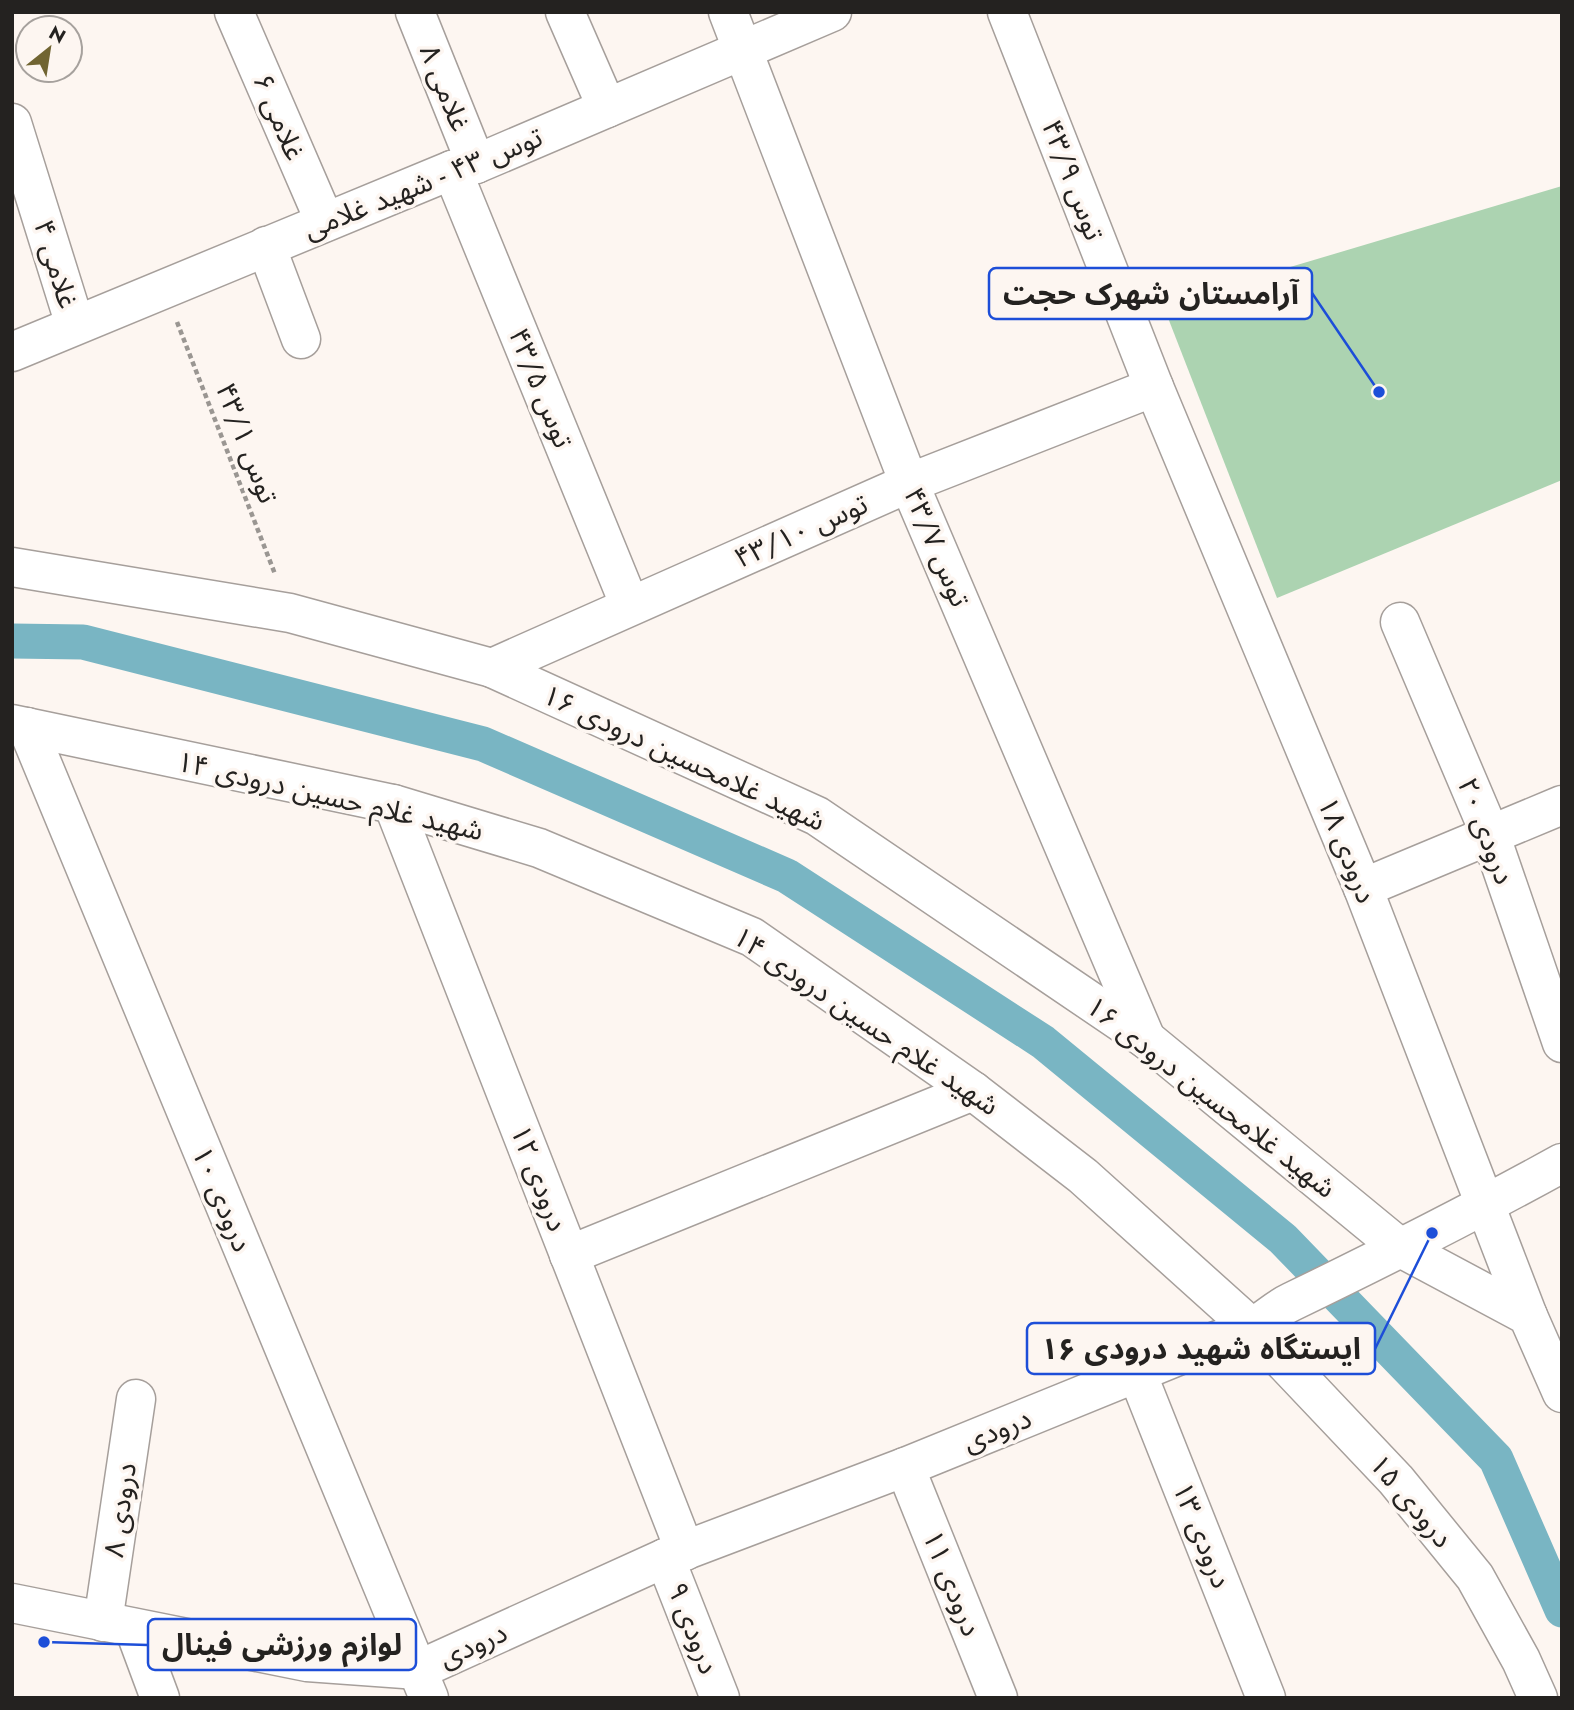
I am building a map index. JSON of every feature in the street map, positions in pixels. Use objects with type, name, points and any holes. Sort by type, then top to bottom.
[{"type":"street","name":"غلامی ۶","points":[[234,12],[325,222]]},
{"type":"street","name":"غلامی ۸","points":[[415,12],[464,167]]},
{"type":"street","points":[[565,12],[607,108]]},
{"type":"street","name":"توس ۴۳/۷","points":[[728,12],[909,483],[1146,1039]]},
{"type":"street","name":"توس ۴۳ - شهید غلامی","points":[[12,352],[607,108],[832,12]]},
{"type":"street","name":"توس ۴۳/۹","points":[[1007,12],[1154,387]]},
{"type":"street","name":"غلامی ۴","points":[[12,123],[75,325]]},
{"type":"street","name":"توس ۴۳/۵","points":[[464,167],[630,606]]},
{"type":"street","points":[[266,246],[301,339]]},
{"type":"street","name":"توس ۴۳/۱۰","points":[[492,668],[909,483],[1154,387]]},
{"type":"street","name":"درودی ۱۸","points":[[1154,387],[1363,888],[1528,1317],[1562,1393]]},
{"type":"street","name":"شهید غلامحسین درودی ۱۶","points":[[12,567],[290,613],[492,668],[817,816],[1146,1039],[1384,1256],[1528,1317]]},
{"type":"street","name":"درودی ۲۰","points":[[1400,622],[1490,834],[1562,1044]]},
{"type":"street","name":"شهید غلام حسین درودی ۱۴","points":[[19,726],[393,804],[539,848],[752,937],[973,1091],[1267,1317]]},
{"type":"street","name":"درودی ۱۰","points":[[19,726],[424,1684]]},
{"type":"street","name":"درودی ۱۲","points":[[393,804],[569,1255],[676,1555]]},
{"type":"street","points":[[1363,888],[1562,805]]},
{"type":"street","points":[[569,1255],[973,1091]]},
{"type":"street","name":"درودی","points":[[424,1684],[676,1555],[905,1468],[1267,1317],[1562,1163]]},
{"type":"street","name":"درودی ۱۵","points":[[1267,1317],[1475,1577],[1521,1660],[1538,1698]]},
{"type":"street","name":"درودی ۱۳","points":[[1137,1373],[1266,1698]]},
{"type":"street","name":"درودی ۸","points":[[118,1625],[136,1399]]},
{"type":"street","name":"درودی ۱۱","points":[[905,1468],[998,1698]]},
{"type":"street","name":"درودی ۹","points":[[676,1555],[720,1698]]},
{"type":"street","points":[[12,1603],[424,1684]]},
{"type":"street","points":[[118,1625],[160,1698]]},
{"type":"path","name":"توس ۴۳/۱","points":[[164,288],[290,613]]},
{"type":"green space","points":[[1562,186],[1562,480],[1277,598],[1163,305]]},
{"type":"waterway","points":[[12,641],[83,642],[483,744],[787,876],[1043,1042],[1283,1239],[1496,1459],[1562,1610]]},
{"type":"place","name":"آرامستان شهرک حجت","points":[[1379,392]]},
{"type":"place","name":"ایستگاه شهید درودی ۱۶","points":[[1432,1233]]},
{"type":"place","name":"لوازم ورزشی فینال","points":[[44,1642]]}]
